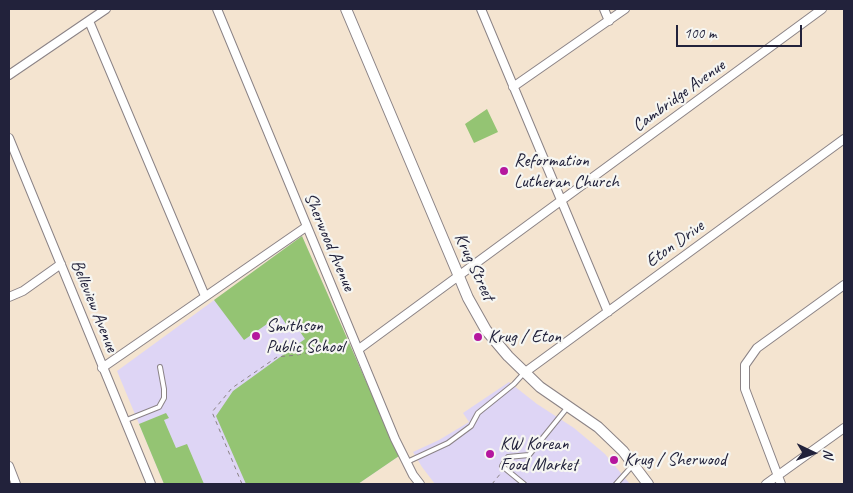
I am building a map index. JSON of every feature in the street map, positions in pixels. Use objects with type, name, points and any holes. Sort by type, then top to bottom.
[{"type":"street","points":[[9,75],[106,9]]},
{"type":"street","name":"Sherwood Avenue","points":[[217,9],[395,439],[413,475],[420,484]]},
{"type":"street","name":"Krug Street","points":[[346,9],[468,298],[486,330],[524,373],[540,387],[598,428],[623,451],[648,484]]},
{"type":"street","points":[[481,9],[560,202],[608,312]]},
{"type":"street","points":[[604,9],[609,21]]},
{"type":"street","points":[[513,87],[625,9]]},
{"type":"street","name":"Cambridge Avenue","points":[[359,349],[822,9]]},
{"type":"street","points":[[89,20],[205,296]]},
{"type":"street","name":"Belleview Avenue","points":[[9,138],[151,484]]},
{"type":"street","name":"Eton Drive","points":[[524,373],[844,139]]},
{"type":"street","points":[[102,368],[306,227]]},
{"type":"street","points":[[9,296],[23,291],[60,264]]},
{"type":"street","points":[[781,484],[745,389],[745,365],[757,348],[844,285]]},
{"type":"street","points":[[766,484],[844,428]]},
{"type":"street","points":[[9,466],[16,484]]},
{"type":"lane","points":[[124,420],[159,407],[164,398],[160,367]]},
{"type":"lane","points":[[407,462],[448,443],[471,426],[478,413],[514,384],[524,373]]},
{"type":"lane","points":[[524,484],[502,466],[508,457],[529,455],[568,406]]},
{"type":"lane","points":[[616,484],[634,464]]},
{"type":"path","points":[[242,484],[212,412],[232,388],[277,357],[297,355],[350,343]]},
{"type":"path","points":[[492,484],[505,469]]},
{"type":"shaded area","name":"Smithson Public School","points":[[302,236],[399,456],[358,484],[164,484],[117,371]]},
{"type":"shaded area","points":[[509,382],[537,404],[574,428],[605,454],[630,484],[435,484],[413,452],[439,440],[469,422],[463,413]]},
{"type":"green space","points":[[487,109],[498,132],[474,143],[465,124]]},
{"type":"green space","name":"Smithson Public School","points":[[302,236],[399,456],[358,484],[246,484],[216,416],[233,391],[305,339],[294,323],[288,327],[280,315],[244,340],[214,300]]},
{"type":"green space","points":[[166,413],[169,418],[164,420],[176,448],[187,444],[204,484],[164,484],[139,424]]},
{"type":"place","name":"Reformation Lutheran Church","points":[[504,171]]},
{"type":"place","name":"Smithson Public School","points":[[256,336]]},
{"type":"place","name":"Krug / Eton","points":[[478,337]]},
{"type":"place","name":"KW Korean Food Market","points":[[490,454]]},
{"type":"place","name":"Krug / Sherwood","points":[[614,460]]}]
